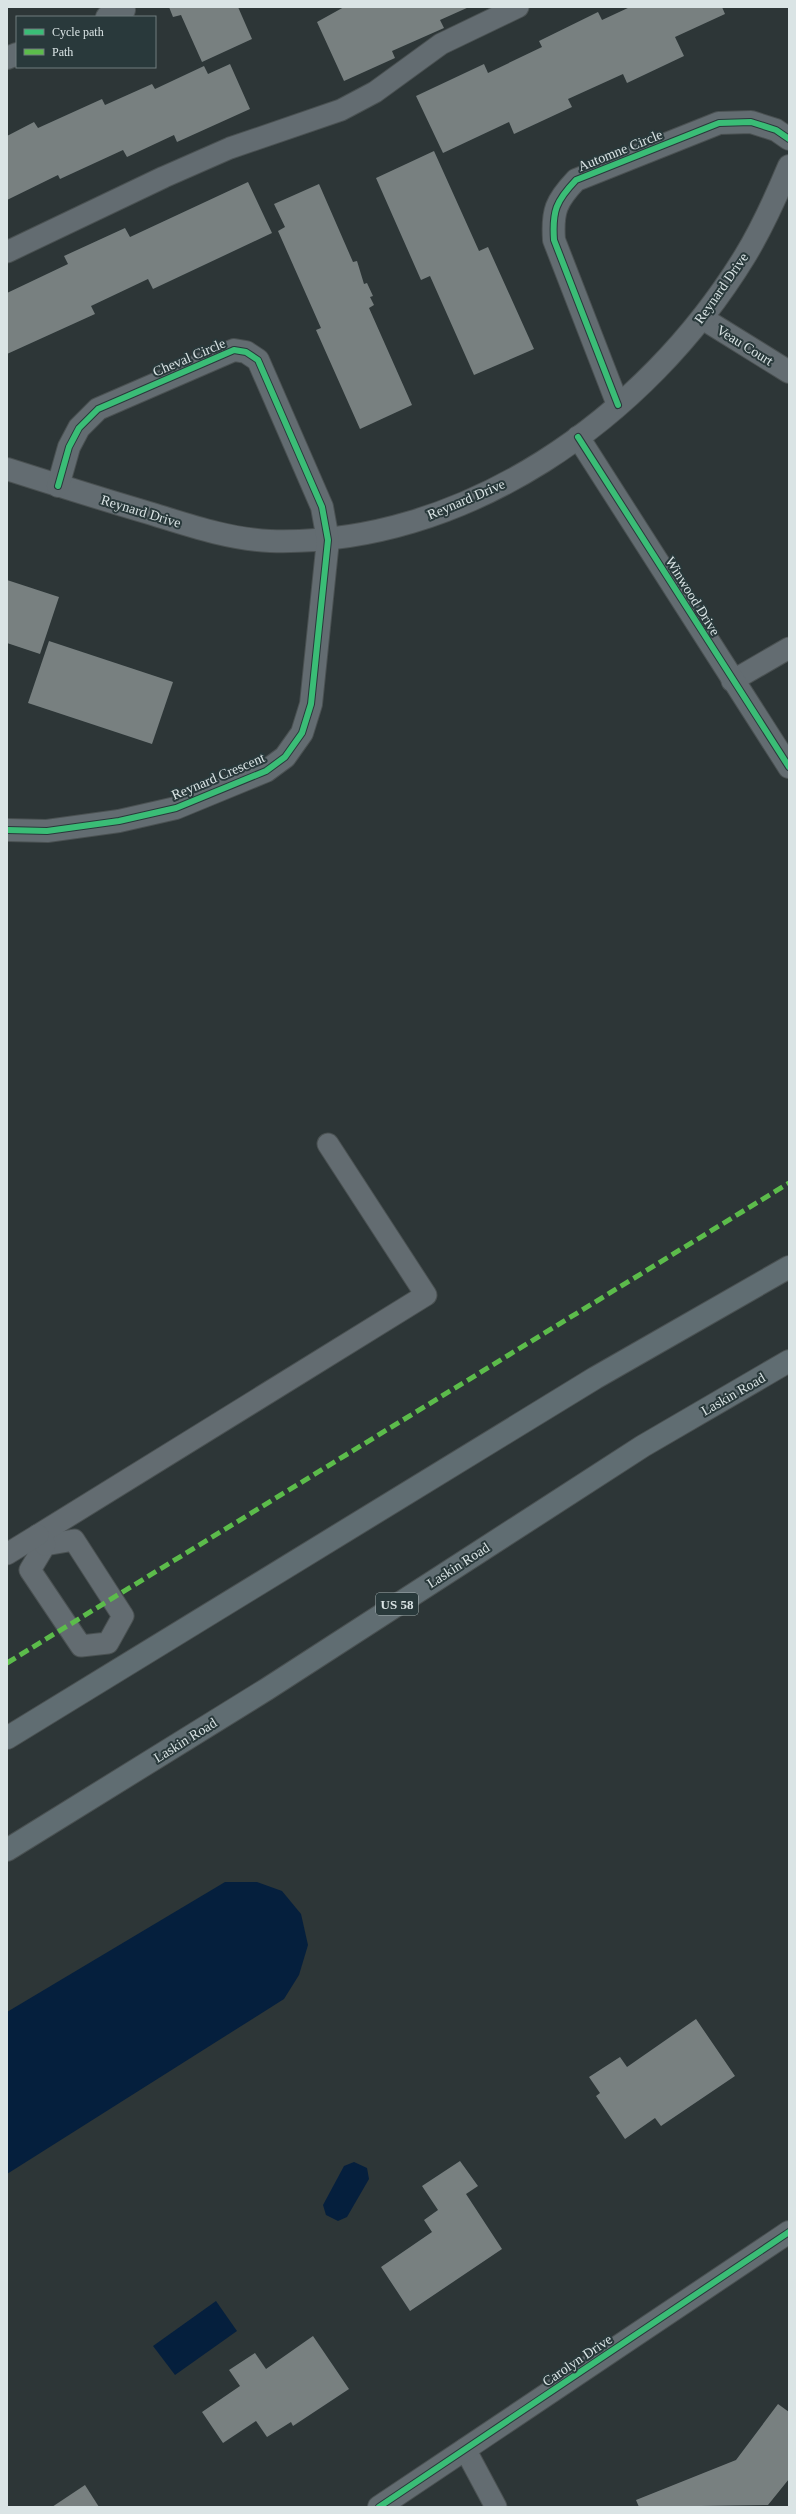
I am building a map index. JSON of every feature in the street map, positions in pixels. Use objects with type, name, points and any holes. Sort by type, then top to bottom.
[{"type":"main road","points":[[7,1738],[595,1378],[789,1267]]},
{"type":"main road","name":"Laskin Road","points":[[7,1850],[267,1689],[642,1446],[789,1361]]},
{"type":"street","name":"Automne Circle","points":[[618,405],[554,240],[553,217],[560,197],[576,180],[719,123],[730,121],[751,122],[776,130],[789,139]]},
{"type":"street","name":"Reynard Drive","points":[[7,469],[211,532],[268,541],[328,540],[371,533],[436,514],[501,486],[578,438],[618,405],[674,351],[702,318],[745,256],[789,166]]},
{"type":"street","name":"Veau Court","points":[[702,318],[789,372]]},
{"type":"street","name":"Cheval Circle","points":[[58,486],[69,447],[79,428],[98,409],[234,350],[246,352],[258,360],[262,368],[322,507],[328,540]]},
{"type":"street","name":"Winwood Drive","points":[[578,438],[732,681],[789,767]]},
{"type":"street","name":"Reynard Crescent","points":[[7,830],[47,831],[119,821],[176,808],[266,771],[285,757],[302,733],[312,704],[328,540]]},
{"type":"street","name":"Carolyn Drive","points":[[379,2507],[789,2232]]},
{"type":"lane","points":[[7,252],[164,177],[230,148],[342,110],[375,92],[441,44],[518,7]]},
{"type":"lane","points":[[732,681],[789,648]]},
{"type":"lane","points":[[7,1554],[41,1540],[426,1295],[328,1144]]},
{"type":"lane","points":[[41,1540],[30,1570],[81,1646],[108,1643]]},
{"type":"lane","points":[[41,1540],[74,1540],[123,1616],[108,1643]]},
{"type":"lane","points":[[108,1643],[123,1667]]},
{"type":"lane","points":[[465,2449],[496,2507]]},
{"type":"water","points":[[225,1882],[257,1882],[282,1891],[301,1914],[308,1945],[299,1975],[284,1999],[7,2174],[7,2012]]},
{"type":"water","points":[[354,2162],[367,2168],[369,2179],[347,2217],[338,2221],[326,2215],[323,2205],[344,2166]]},
{"type":"water","points":[[216,2301],[237,2331],[175,2375],[153,2346]]},
{"type":"building","points":[[169,7],[238,7],[252,39],[202,62],[181,15],[173,17]]},
{"type":"building","points":[[344,7],[469,7],[440,20],[444,28],[392,51],[395,58],[344,81],[317,22]]},
{"type":"building","points":[[630,7],[722,7],[725,14],[675,37],[684,56],[627,83],[623,74],[568,99],[572,107],[514,134],[509,122],[443,153],[416,96],[484,64],[488,73],[542,47],[539,41],[598,12],[602,20]]},
{"type":"building","points":[[230,64],[250,109],[177,142],[174,135],[127,157],[123,150],[60,179],[58,175],[7,200],[7,136],[34,122],[38,128],[102,99],[105,105],[152,84],[155,89],[204,66],[208,74]]},
{"type":"building","points":[[434,151],[479,251],[488,247],[534,349],[474,375],[430,276],[421,280],[376,178]]},
{"type":"building","points":[[248,182],[272,233],[153,289],[148,279],[91,306],[95,314],[7,354],[7,293],[68,264],[64,256],[125,228],[130,237]]},
{"type":"building","points":[[319,184],[353,262],[357,261],[364,284],[367,283],[373,296],[370,297],[374,305],[369,308],[412,405],[360,429],[316,330],[321,328],[278,231],[285,227],[274,204]]},
{"type":"building","points":[[7,580],[59,597],[40,654],[7,643]]},
{"type":"building","points":[[49,641],[173,682],[152,744],[28,703]]},
{"type":"building","points":[[696,2019],[735,2076],[661,2126],[655,2118],[625,2139],[596,2096],[600,2093],[589,2077],[620,2057],[627,2067]]},
{"type":"building","points":[[460,2161],[478,2186],[466,2194],[502,2249],[410,2311],[381,2267],[432,2232],[424,2220],[438,2210],[422,2186]]},
{"type":"building","points":[[313,2336],[349,2389],[293,2426],[291,2422],[267,2437],[256,2421],[223,2443],[202,2412],[240,2386],[229,2370],[255,2353],[266,2369]]},
{"type":"building","points":[[778,2404],[789,2412],[789,2479],[768,2505],[639,2507],[636,2500],[736,2460]]},
{"type":"building","points":[[85,2485],[99,2507],[52,2507]]},
{"type":"marked path","points":[[7,1663],[789,1183]]},
{"type":"cycle path","points":[[618,405],[554,240],[555,214],[564,194],[576,180],[719,123],[751,122],[776,130],[789,139]]},
{"type":"cycle path","points":[[7,830],[47,831],[119,821],[176,808],[266,771],[285,757],[302,733],[311,704],[328,540],[322,507],[258,360],[246,352],[234,350],[98,409],[79,428],[69,447],[58,486]]},
{"type":"cycle path","points":[[578,437],[789,767]]},
{"type":"cycle path","points":[[379,2507],[789,2232]]}]
